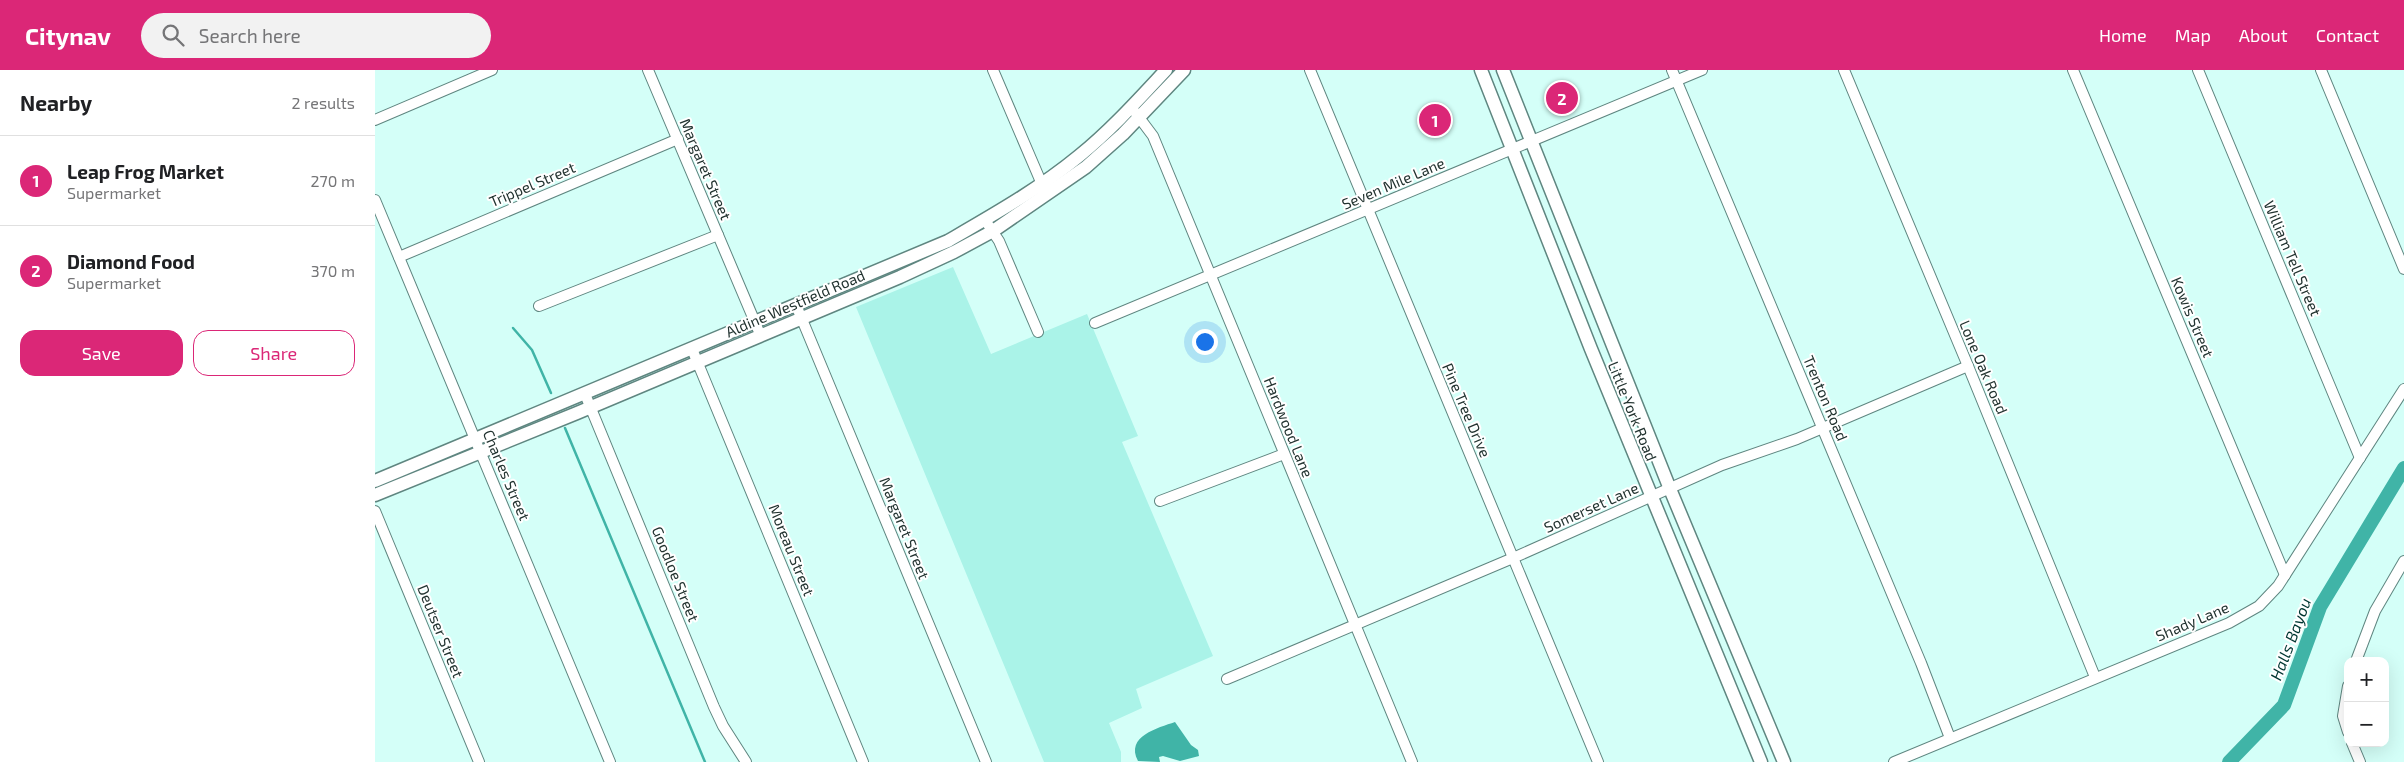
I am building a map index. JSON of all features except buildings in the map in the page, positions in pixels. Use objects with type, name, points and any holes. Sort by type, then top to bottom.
[{"type":"main road","name":"Aldine Westfield Road","points":[[375,495],[591,406],[695,355],[755,322],[799,311],[900,277],[948,255],[993,231],[1085,167],[1123,134],[1135,112],[1166,70]]},
{"type":"main road","name":"Aldine Westfield Road","points":[[375,481],[585,394],[760,334],[799,311],[948,241],[985,220],[1079,156],[1184,70]]},
{"type":"main road","name":"Little York Road","points":[[1481,70],[1591,349],[1761,762]]},
{"type":"main road","name":"Little York Road","points":[[1503,70],[1669,489],[1784,762]]},
{"type":"main road","points":[[1009,204],[1016,216]]},
{"type":"main road","points":[[896,264],[900,277]]},
{"type":"street","points":[[375,120],[492,70]]},
{"type":"street","name":"Margaret Street","points":[[648,70],[760,334]]},
{"type":"street","points":[[993,70],[1046,195]]},
{"type":"street","name":"Pine Tree Drive","points":[[1310,70],[1598,762]]},
{"type":"street","name":"Trenton Road","points":[[1672,70],[1950,738]]},
{"type":"street","name":"Seven Mile Lane","points":[[1095,323],[1701,70]]},
{"type":"street","name":"Lone Oak Road","points":[[1843,70],[1968,366],[2095,677]]},
{"type":"street","name":"Kowis Street","points":[[2073,70],[2285,575]]},
{"type":"street","name":"William Tell Street","points":[[2198,70],[2360,458]]},
{"type":"street","points":[[2321,70],[2404,268]]},
{"type":"street","name":"Hardwood Lane","points":[[1135,112],[1153,136],[1411,762]]},
{"type":"street","name":"Trippel Street","points":[[399,257],[678,139]]},
{"type":"street","name":"Charles Street","points":[[375,200],[610,762]]},
{"type":"street","points":[[985,220],[993,231],[1038,332]]},
{"type":"street","points":[[539,306],[717,235]]},
{"type":"street","name":"Margaret Street","points":[[799,311],[985,762]]},
{"type":"street","name":"Moreau Street","points":[[695,355],[863,762]]},
{"type":"street","name":"Somerset Lane","points":[[1227,679],[1513,558],[1735,460],[1823,429],[1968,366]]},
{"type":"street","name":"Shady Lane","points":[[1894,762],[2229,623],[2259,606],[2285,575],[2404,389]]},
{"type":"street","name":"Goodloe Street","points":[[585,394],[714,707],[726,732],[746,762]]},
{"type":"street","points":[[1161,501],[1284,454]]},
{"type":"street","name":"Deutser Street","points":[[375,511],[479,762]]},
{"type":"street","points":[[2358,657],[2375,611],[2403,565]]},
{"type":"street","points":[[2354,747],[2360,762]]},
{"type":"shaded area","points":[[953,267],[991,354],[1087,314],[1138,436],[1122,442],[1213,656],[1136,689],[1142,708],[1109,723],[1121,752],[1121,762],[1044,762],[856,307]]},
{"type":"shaded area","points":[[1175,722],[1191,745],[1198,750],[1199,756],[1180,761],[1163,756],[1159,757],[1160,762],[1138,761],[1135,752],[1136,745],[1140,739],[1152,730]]},
{"type":"waterway","points":[[513,328],[532,350],[551,393]]},
{"type":"waterway","points":[[565,428],[705,762]]},
{"type":"waterway","name":"Halls Bayou","points":[[2229,762],[2284,705],[2320,607],[2404,468]]},
{"type":"place","name":"Diamond Food","points":[[1562,98]]},
{"type":"place","name":"Leap Frog Market","points":[[1435,120]]}]
